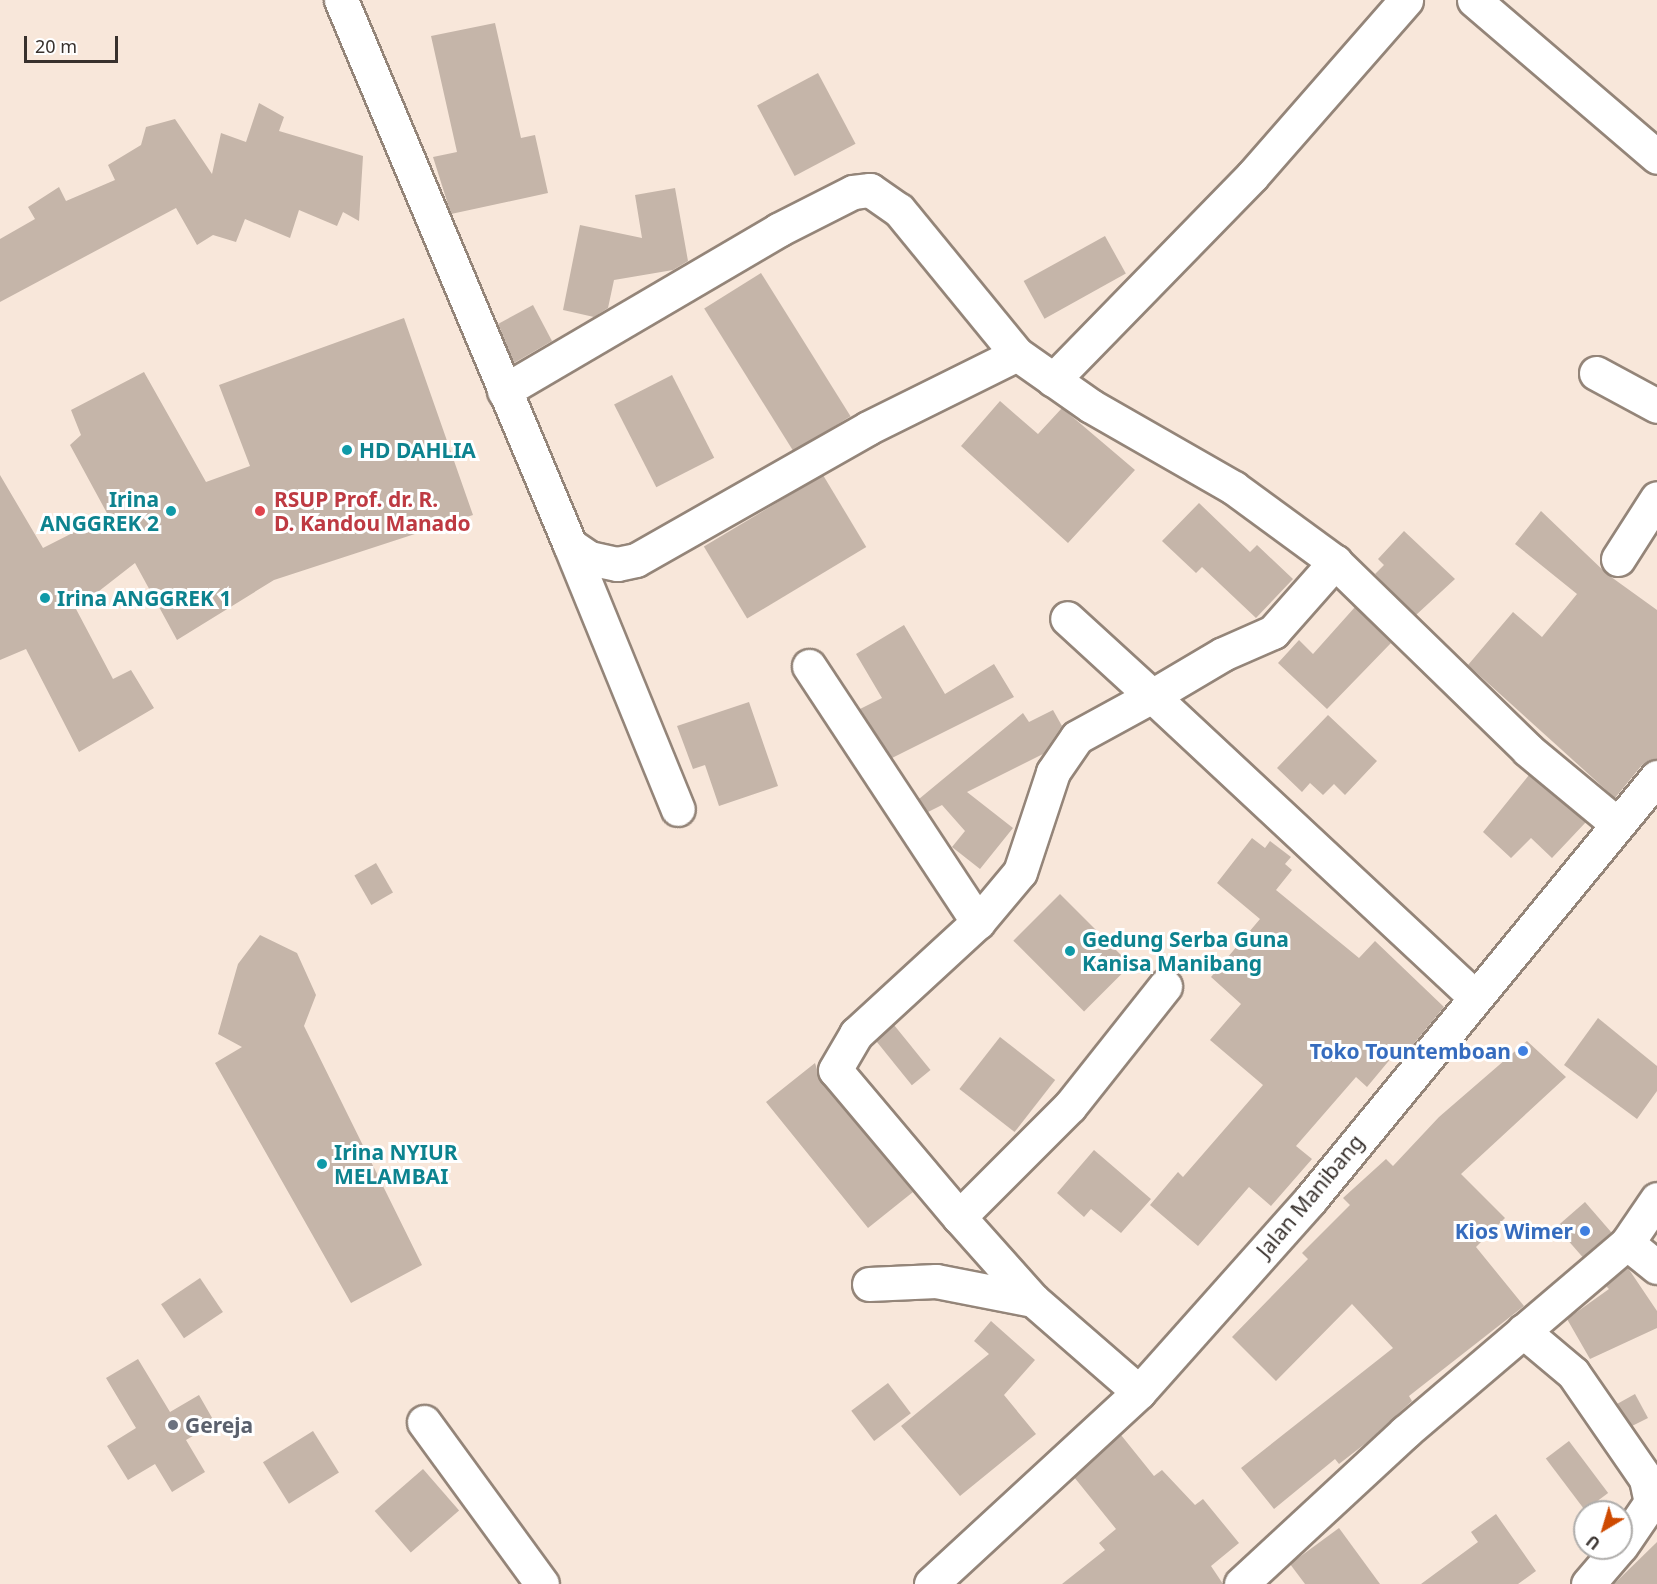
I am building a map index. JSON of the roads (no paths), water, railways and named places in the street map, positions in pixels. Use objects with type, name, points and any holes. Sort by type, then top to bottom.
[{"type":"street","points":[[341,0],[570,545],[678,809]]},
{"type":"street","points":[[1053,380],[1252,176],[1407,0]]},
{"type":"street","points":[[1474,0],[1657,156]]},
{"type":"street","points":[[504,392],[778,230],[853,192],[870,190],[899,210],[1017,354],[1053,380],[1234,488],[1335,562],[1528,750],[1616,823]]},
{"type":"street","points":[[570,545],[599,562],[636,560],[868,428],[1017,354]]},
{"type":"street","points":[[1596,373],[1657,406]]},
{"type":"street","points":[[1618,559],[1657,498]]},
{"type":"street","points":[[1139,1392],[1033,1300],[958,1218],[835,1070],[856,1034],[978,922],[1020,872],[1042,799],[1062,755],[1101,720],[1152,696],[1222,654],[1273,632],[1335,562]]},
{"type":"street","points":[[1067,618],[1474,997]]},
{"type":"street","points":[[809,666],[978,922]]},
{"type":"street","name":"Jalan Manibang","points":[[931,1584],[1139,1392],[1310,1200],[1616,823],[1657,777]]},
{"type":"street","points":[[958,1218],[1070,1107],[1165,986]]},
{"type":"street","points":[[1241,1584],[1523,1331],[1627,1243],[1657,1199]]},
{"type":"street","points":[[1627,1243],[1657,1267]]},
{"type":"street","points":[[869,1284],[936,1281],[1033,1300]]},
{"type":"street","points":[[1523,1331],[1573,1373],[1646,1479],[1651,1502],[1633,1528]]},
{"type":"street","points":[[424,1422],[542,1584]]},
{"type":"street","points":[[1588,1584],[1609,1560]]},
{"type":"place","name":"HD DAHLIA","points":[[347,450]]},
{"type":"place","name":"Irina ANGGREK 2","points":[[171,511]]},
{"type":"place","name":"RSUP Prof. dr. R. D. Kandou Manado","points":[[260,511]]},
{"type":"place","name":"Irina ANGGREK 1","points":[[45,598]]},
{"type":"place","name":"Gedung Serba Guna Kanisa Manibang","points":[[1070,951]]},
{"type":"place","name":"Toko Tountemboan","points":[[1523,1051]]},
{"type":"place","name":"Irina NYIUR MELAMBAI","points":[[322,1164]]},
{"type":"place","name":"Kios Wimer","points":[[1585,1231]]},
{"type":"place","name":"Gereja","points":[[173,1425]]}]
